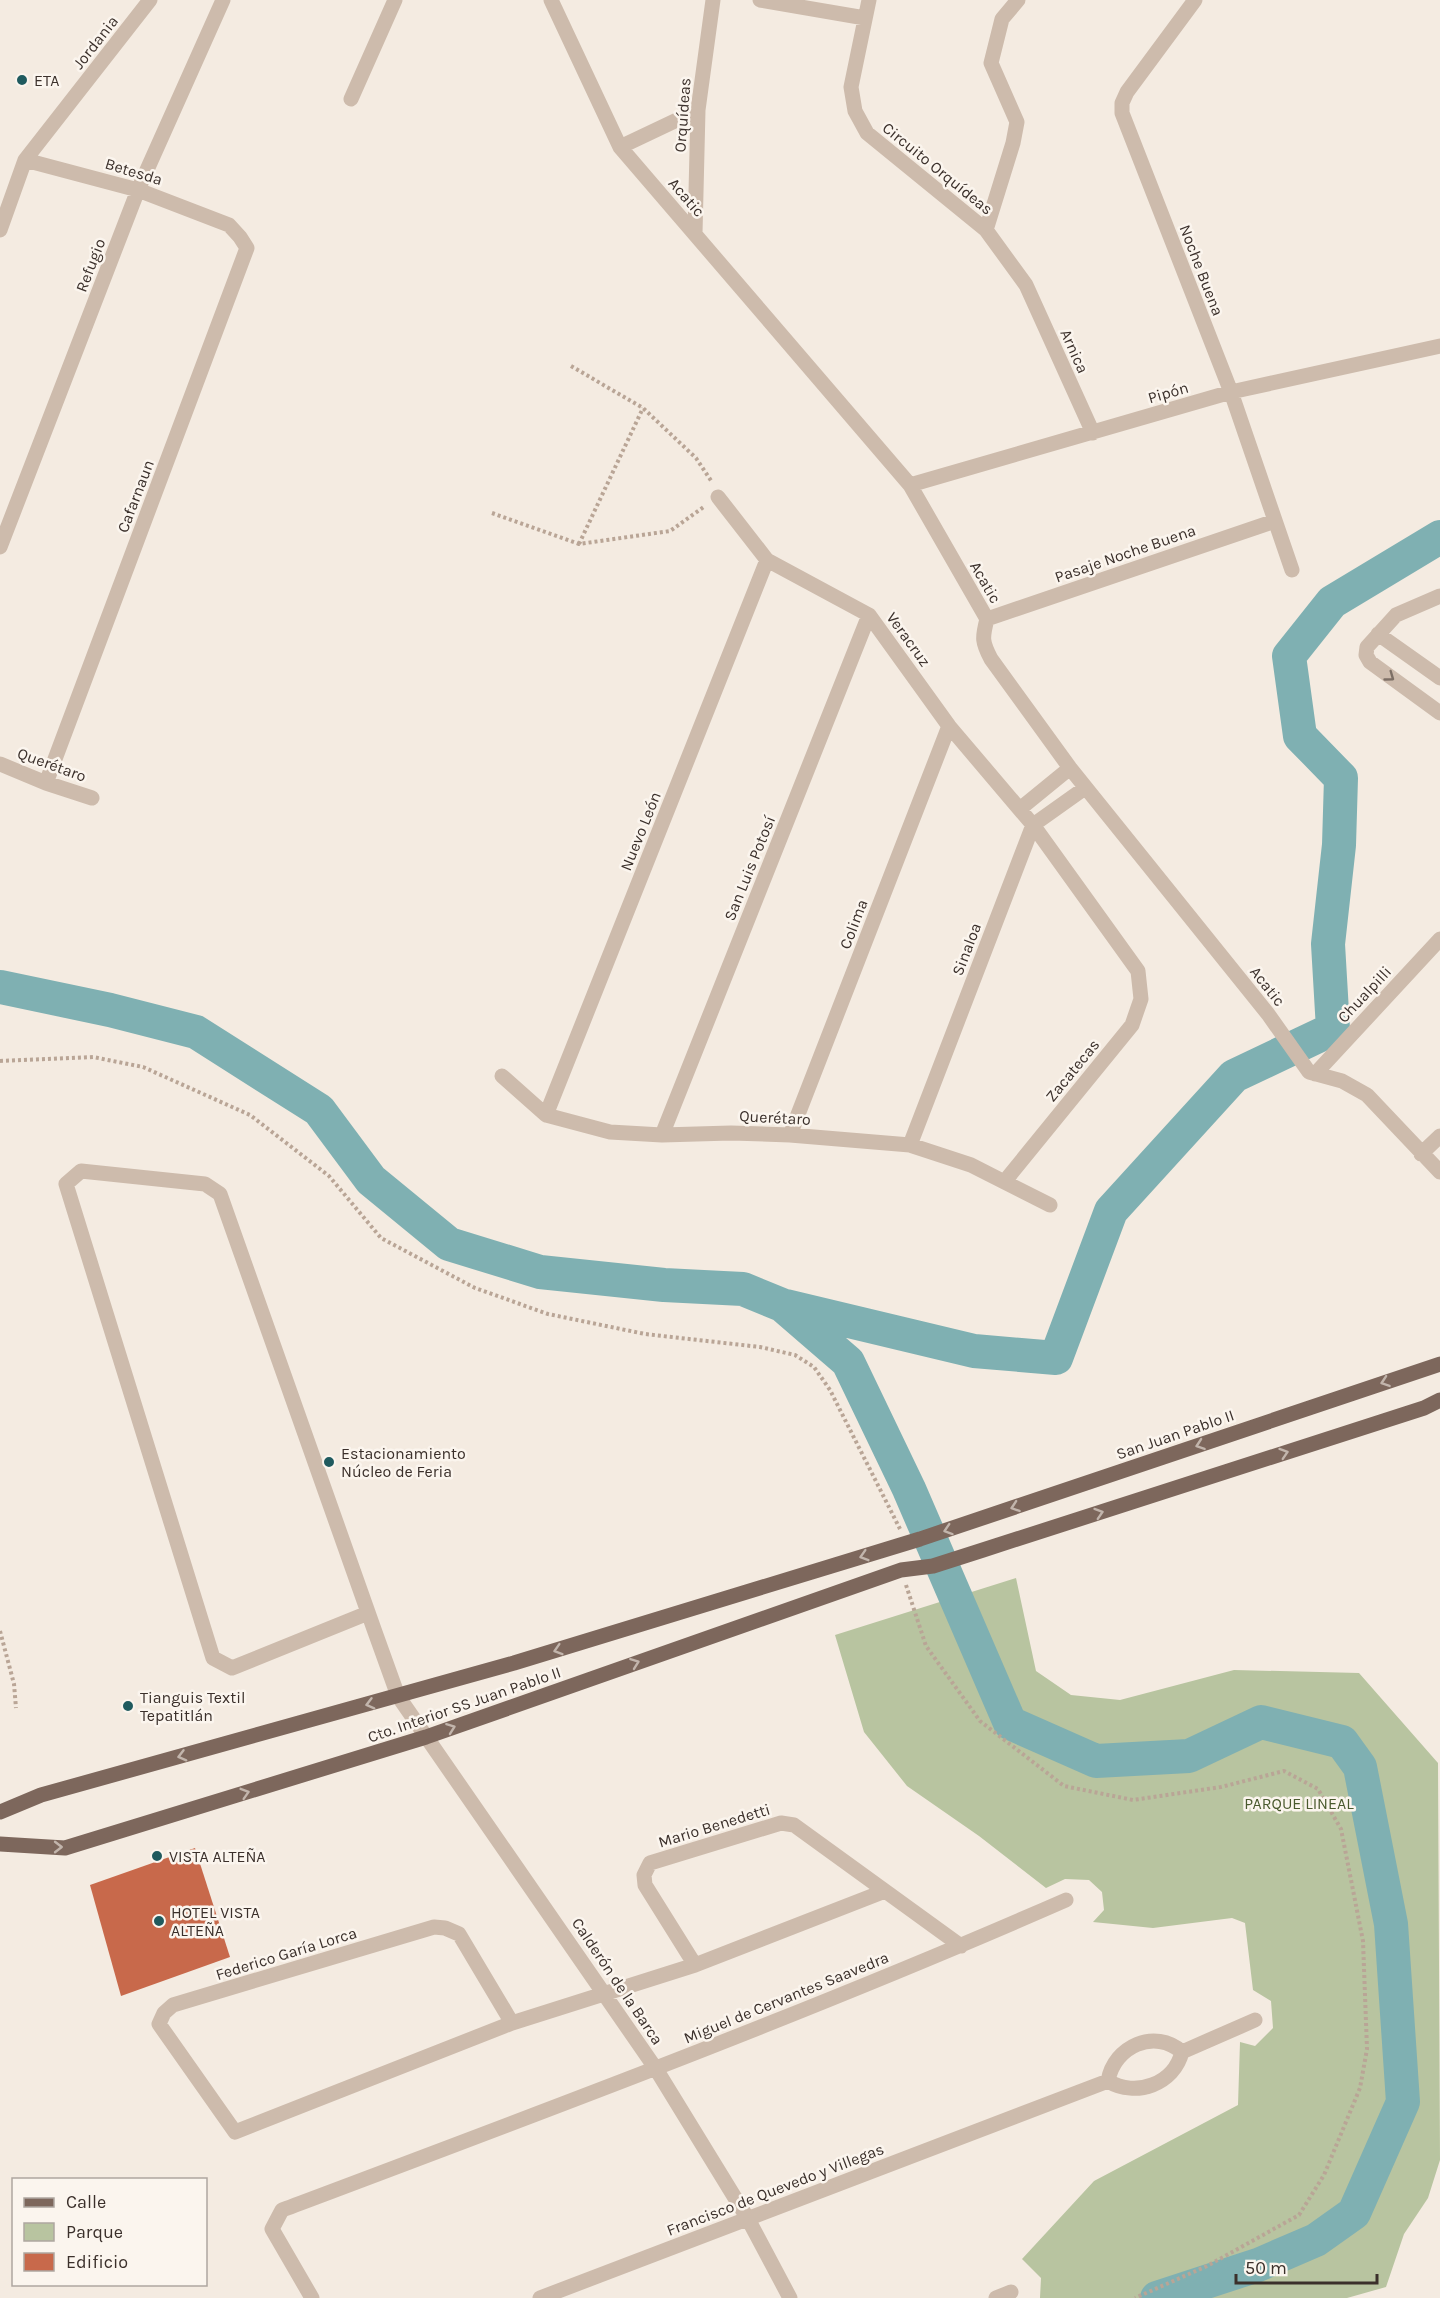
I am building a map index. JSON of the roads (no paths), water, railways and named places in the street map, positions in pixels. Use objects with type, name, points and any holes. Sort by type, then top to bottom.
[{"type":"main road","name":"San Juan Pablo II","points":[[914,1541],[1440,1364]]},
{"type":"main road","name":"Cto. Interior SS Juan Pablo II","points":[[0,1845],[65,1848],[426,1737],[901,1570],[933,1566],[983,1551],[1440,1402]]},
{"type":"main road","name":"Cto. Interior SS Juan Pablo II","points":[[0,1812],[41,1795],[514,1663],[914,1541]]},
{"type":"street","name":"Jordania","points":[[0,230],[25,160],[150,0]]},
{"type":"street","name":"Refugio","points":[[0,547],[138,190],[223,0]]},
{"type":"street","points":[[351,99],[395,0]]},
{"type":"street","name":"Acatic","points":[[551,0],[620,147],[910,485],[987,619],[983,634],[983,644],[987,652],[1085,788],[1268,1014],[1312,1073]]},
{"type":"street","name":"Orquídeas","points":[[695,233],[698,110],[713,0]]},
{"type":"street","points":[[760,0],[865,18]]},
{"type":"street","name":"Circuito Orquídeas","points":[[869,0],[851,87],[855,111],[867,133],[986,230],[1013,143],[1017,122],[991,63],[1002,19],[1018,0]]},
{"type":"street","name":"Noche Buena","points":[[1195,0],[1127,92],[1122,103],[1122,113],[1231,392],[1292,570]]},
{"type":"street","points":[[620,147],[698,110]]},
{"type":"street","name":"Betesda","points":[[25,160],[138,190],[229,225]]},
{"type":"street","name":"Cafarnaun","points":[[46,783],[247,248],[229,225]]},
{"type":"street","name":"Arnica","points":[[986,230],[1026,285],[1092,433]]},
{"type":"street","name":"Pipón","points":[[910,485],[1231,392],[1440,346]]},
{"type":"street","name":"Veracruz","points":[[717,497],[767,560],[869,615],[950,726],[1021,808],[1138,972]]},
{"type":"street","name":"Pasaje Noche Buena","points":[[987,619],[1275,521]]},
{"type":"street","name":"Nuevo León","points":[[546,1115],[767,560]]},
{"type":"street","points":[[1440,596],[1396,615],[1367,647],[1366,655],[1370,662],[1440,713]]},
{"type":"street","name":"San Luis Potosí","points":[[662,1135],[869,615]]},
{"type":"street","points":[[1378,634],[1440,678]]},
{"type":"street","name":"Colima","points":[[790,1135],[950,726]]},
{"type":"street","name":"Querétaro","points":[[0,764],[46,783],[92,798]]},
{"type":"street","points":[[1021,808],[1070,768]]},
{"type":"street","points":[[1033,825],[1085,788]]},
{"type":"street","name":"Sinaloa","points":[[910,1145],[1033,825]]},
{"type":"street","name":"Chualpilli","points":[[1312,1073],[1440,939]]},
{"type":"street","name":"Zacatecas","points":[[1005,1181],[1132,1025],[1141,999],[1138,972]]},
{"type":"street","points":[[1312,1073],[1342,1080],[1367,1095],[1440,1172]]},
{"type":"street","name":"Querétaro","points":[[502,1076],[546,1115],[610,1132],[662,1135],[731,1133],[790,1135],[910,1145],[951,1157],[1005,1181],[1050,1205]]},
{"type":"street","points":[[1421,1154],[1440,1137]]},
{"type":"street","name":"Calderón de la Barca","points":[[368,1613],[232,1668],[213,1658],[66,1184],[81,1171],[206,1184],[220,1194],[398,1696],[656,2069],[748,2219],[790,2298]]},
{"type":"street","name":"Mario Benedetti","points":[[695,1965],[645,1885],[644,1875],[650,1863],[781,1823],[794,1825],[885,1891]]},
{"type":"street","points":[[512,2023],[695,1965],[885,1891],[961,1946]]},
{"type":"street","name":"Miguel de Cervantes Saavedra","points":[[312,2298],[272,2229],[282,2210],[656,2069],[961,1946],[1066,1900]]},
{"type":"street","name":"Federico Garía Lorca","points":[[434,1927],[445,1928],[459,1934],[512,2023],[235,2132],[159,2024],[164,2013],[173,2006],[434,1927]]},
{"type":"street","points":[[1182,2052],[1173,2044],[1161,2041],[1133,2046],[1116,2060],[1110,2070],[1108,2080],[1117,2086],[1137,2088],[1155,2085],[1175,2070],[1182,2052],[1255,2020]]},
{"type":"street","name":"Francisco de Quevedo y Villegas","points":[[540,2298],[1108,2080]]},
{"type":"street","points":[[996,2298],[1011,2292]]},
{"type":"waterway","points":[[786,1306],[974,1351],[1056,1358],[1111,1211],[1234,1076],[1333,1029],[1328,944],[1339,845],[1341,778],[1300,736],[1289,656],[1332,602],[1440,537]]},
{"type":"waterway","points":[[0,987],[110,1010],[196,1032],[319,1110],[371,1180],[449,1244],[540,1272],[664,1285],[743,1289],[782,1305],[848,1362],[909,1489],[1010,1723],[1096,1761],[1189,1756],[1261,1722],[1342,1742],[1360,1767],[1391,1924],[1403,2102],[1354,2213],[1316,2240],[1258,2265],[1157,2298]]},
{"type":"place","name":"ETA","points":[[22,80]]},
{"type":"place","name":"Estacionamiento Núcleo de Feria","points":[[329,1462]]},
{"type":"place","name":"Tianguis Textil Tepatitlán","points":[[128,1706]]},
{"type":"place","name":"VISTA ALTEÑA","points":[[157,1856]]},
{"type":"place","name":"HOTEL VISTA ALTEÑA","points":[[159,1921]]},
{"type":"park label","name":"PARQUE LINEAL","points":[[1299,1803]]}]
